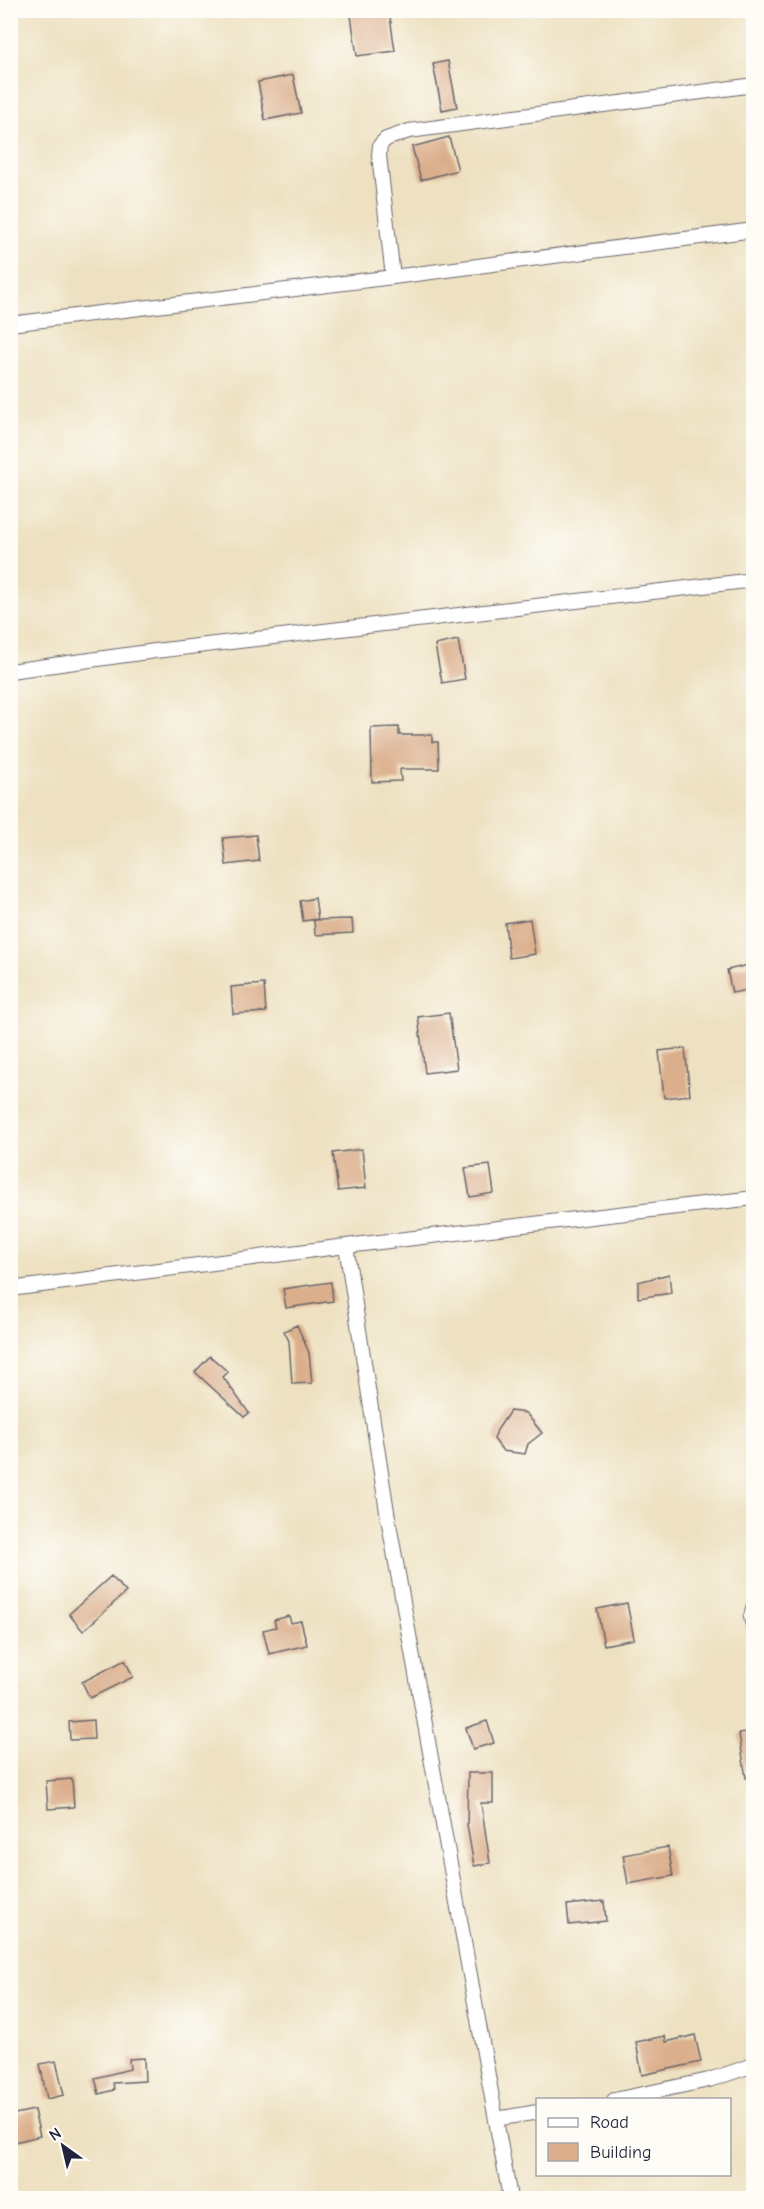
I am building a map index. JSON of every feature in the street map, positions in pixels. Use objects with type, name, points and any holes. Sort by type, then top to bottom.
[{"type":"street","points":[[393,277],[379,155],[380,145],[386,139],[409,131],[753,85]]},
{"type":"street","points":[[10,324],[753,230]]},
{"type":"street","points":[[10,670],[166,649],[753,580]]},
{"type":"street","points":[[10,1289],[753,1197]]},
{"type":"street","points":[[346,1246],[388,1518],[510,2199]]},
{"type":"street","points":[[753,1605],[751,1617],[753,1629]]},
{"type":"street","points":[[623,2098],[709,2079],[753,2065]]},
{"type":"street","points":[[496,2119],[536,2112]]},
{"type":"building","points":[[389,10],[395,51],[357,56],[351,16]]},
{"type":"building","points":[[448,61],[457,107],[442,110],[433,64]]},
{"type":"building","points":[[293,75],[301,113],[265,120],[258,82]]},
{"type":"building","points":[[449,137],[458,170],[421,180],[412,147]]},
{"type":"building","points":[[458,640],[465,679],[442,683],[435,645]]},
{"type":"building","points":[[399,727],[399,735],[432,735],[432,742],[438,742],[439,769],[400,769],[401,781],[372,782],[371,728]]},
{"type":"building","points":[[256,835],[259,861],[226,865],[223,838]]},
{"type":"building","points":[[315,898],[318,919],[303,921],[300,901]]},
{"type":"building","points":[[352,919],[353,933],[315,935],[314,920]]},
{"type":"building","points":[[530,919],[535,954],[509,958],[505,923]]},
{"type":"building","points":[[753,964],[753,989],[732,993],[727,970]]},
{"type":"building","points":[[264,984],[266,1012],[233,1014],[231,987]]},
{"type":"building","points":[[449,1013],[457,1069],[425,1073],[418,1017]]},
{"type":"building","points":[[685,1048],[690,1095],[664,1098],[659,1051]]},
{"type":"building","points":[[362,1149],[366,1188],[338,1191],[333,1153]]},
{"type":"building","points":[[490,1165],[494,1193],[470,1197],[465,1168]]},
{"type":"building","points":[[669,1274],[671,1293],[638,1298],[638,1282]]},
{"type":"building","points":[[331,1282],[333,1301],[286,1308],[283,1289]]},
{"type":"building","points":[[297,1325],[309,1353],[312,1383],[292,1384],[289,1341],[284,1331]]},
{"type":"building","points":[[210,1356],[228,1372],[223,1377],[249,1413],[244,1417],[195,1372]]},
{"type":"building","points":[[510,1411],[526,1413],[542,1433],[528,1444],[525,1454],[503,1451],[494,1439],[497,1430]]},
{"type":"building","points":[[111,1576],[126,1592],[83,1631],[69,1614]]},
{"type":"building","points":[[627,1603],[634,1639],[604,1645],[597,1609]]},
{"type":"building","points":[[289,1616],[291,1623],[301,1621],[307,1645],[269,1654],[263,1630],[276,1627],[274,1620]]},
{"type":"building","points":[[125,1660],[133,1677],[90,1698],[82,1682]]},
{"type":"building","points":[[93,1720],[94,1739],[70,1740],[69,1722]]},
{"type":"building","points":[[487,1721],[494,1743],[473,1749],[466,1728]]},
{"type":"building","points":[[753,1732],[753,1777],[746,1778],[739,1734]]},
{"type":"building","points":[[468,1773],[493,1773],[493,1803],[481,1803],[490,1863],[474,1866],[467,1825]]},
{"type":"building","points":[[72,1779],[74,1807],[48,1809],[46,1781]]},
{"type":"building","points":[[668,1847],[673,1876],[628,1884],[623,1855]]},
{"type":"building","points":[[604,1901],[606,1921],[569,1925],[567,1905]]},
{"type":"building","points":[[695,2035],[701,2062],[642,2075],[636,2042],[665,2036],[666,2042]]},
{"type":"building","points":[[144,2058],[145,2081],[113,2083],[114,2090],[99,2094],[95,2078],[130,2069],[129,2059]]},
{"type":"building","points":[[56,2061],[64,2095],[47,2099],[40,2064]]},
{"type":"building","points":[[34,2110],[40,2136],[10,2143],[10,2115]]}]
